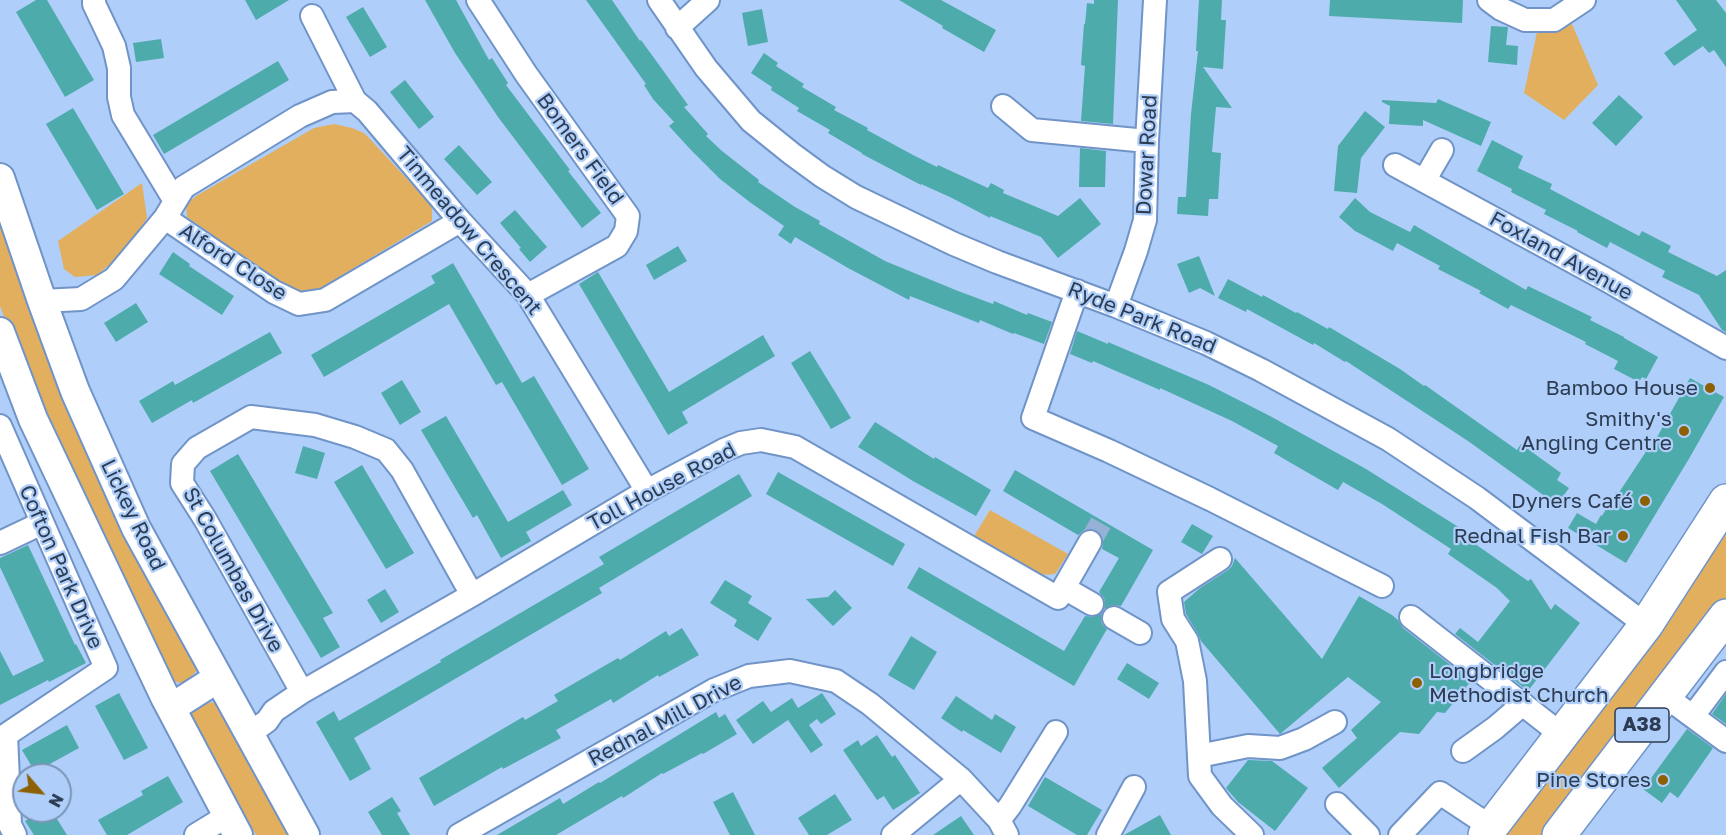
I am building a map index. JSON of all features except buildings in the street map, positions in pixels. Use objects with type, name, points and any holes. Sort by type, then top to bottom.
[{"type":"highway","name":"A38","points":[[1488,831],[1646,625],[1726,501]]},
{"type":"highway","name":"A38","points":[[1559,835],[1665,696],[1722,630]]},
{"type":"main road","name":"Lickey Road","points":[[0,178],[75,391],[136,528],[305,835]]},
{"type":"main road","points":[[0,332],[33,418],[171,708],[232,826]]},
{"type":"main road","points":[[171,708],[218,678]]},
{"type":"street","points":[[94,0],[93,4],[114,46],[119,68],[119,97],[123,115],[170,209]]},
{"type":"street","name":"Bomers Field","points":[[478,0],[526,74],[628,216],[626,231],[617,246],[528,295]]},
{"type":"street","name":"Ryde Park Road","points":[[659,0],[706,68],[751,121],[822,176],[865,201],[954,244],[1206,343],[1388,439],[1478,498],[1646,625]]},
{"type":"street","points":[[677,28],[708,0]]},
{"type":"street","name":"Dowar Road","points":[[1116,306],[1145,220],[1155,0]]},
{"type":"street","points":[[1489,0],[1501,9],[1525,20],[1554,20],[1584,0]]},
{"type":"street","name":"Tinmeadow Crescent","points":[[312,16],[355,101],[368,111],[460,221],[528,295],[648,491]]},
{"type":"street","points":[[42,301],[81,299],[114,279],[170,209],[184,187],[300,116],[332,102],[355,101]]},
{"type":"street","points":[[1003,106],[1032,130],[1147,141]]},
{"type":"street","points":[[1424,181],[1442,150]]},
{"type":"street","name":"Foxland Avenue","points":[[1395,165],[1605,279],[1726,348]]},
{"type":"street","name":"Alford Close","points":[[170,209],[274,292],[299,304],[325,300],[460,221]]},
{"type":"street","points":[[1077,291],[1034,418],[1210,499],[1382,586]]},
{"type":"street","name":"St Columbas Drive","points":[[302,692],[205,519],[182,483],[183,464],[197,448],[251,417],[315,425],[355,437],[386,450],[402,470],[472,595]]},
{"type":"street","name":"Cofton Park Drive","points":[[0,426],[106,669],[6,735],[10,825],[15,835]]},
{"type":"street","name":"Toll House Road","points":[[249,734],[267,720],[274,711],[302,692],[648,491],[741,443],[761,440],[795,447],[1058,598],[1064,588]]},
{"type":"street","points":[[0,543],[42,523]]},
{"type":"street","points":[[1090,542],[1064,588],[1092,604]]},
{"type":"street","points":[[1220,559],[1169,592],[1173,619],[1187,641],[1195,681],[1200,776],[1222,806],[1252,835]]},
{"type":"street","points":[[1411,617],[1562,735]]},
{"type":"street","points":[[1114,618],[1140,633]]},
{"type":"street","name":"Rednal Mill Drive","points":[[459,835],[714,690],[749,676],[790,670],[836,681],[870,704],[961,779],[1003,827]]},
{"type":"street","points":[[1693,716],[1726,672]]},
{"type":"street","points":[[1665,696],[1726,741]]},
{"type":"street","points":[[1463,752],[1523,705]]},
{"type":"street","points":[[1199,756],[1248,746],[1280,747],[1304,739],[1335,722]]},
{"type":"street","points":[[1003,827],[1010,806],[1056,732]]},
{"type":"street","points":[[893,835],[961,779]]},
{"type":"street","points":[[1108,835],[1134,787]]},
{"type":"street","points":[[1400,835],[1440,793],[1488,831]]},
{"type":"street","points":[[1337,804],[1368,835]]},
{"type":"street","points":[[196,835],[232,826]]},
{"type":"shaded area","points":[[1572,24],[1598,85],[1564,120],[1524,93],[1537,32]]},
{"type":"shaded area","points":[[334,124],[364,133],[432,206],[432,221],[319,289],[301,292],[280,282],[187,217],[186,205],[196,196],[314,128]]},
{"type":"shaded area","points":[[142,183],[147,218],[127,250],[97,275],[75,277],[64,269],[58,241]]},
{"type":"shaded area","points":[[0,212],[199,668],[190,678],[181,683],[172,681],[45,427],[0,306]]},
{"type":"shaded area","points":[[990,510],[1068,554],[1055,574],[1042,575],[973,538]]},
{"type":"shaded area","points":[[1726,534],[1726,604],[1550,835],[1504,835],[1661,628]]},
{"type":"shaded area","points":[[215,702],[289,835],[256,835],[189,717],[198,705]]},
{"type":"tunnel","points":[[1090,542],[1102,521]]},
{"type":"place","name":"Bamboo House","points":[[1710,388]]},
{"type":"place","name":"Smithy's Angling Centre","points":[[1684,431]]},
{"type":"place","name":"Dyners Café","points":[[1645,501]]},
{"type":"place","name":"Rednal Fish Bar","points":[[1623,536]]},
{"type":"place","name":"Longbridge Methodist Church","points":[[1417,683]]},
{"type":"place","name":"Pine Stores","points":[[1663,780]]}]
